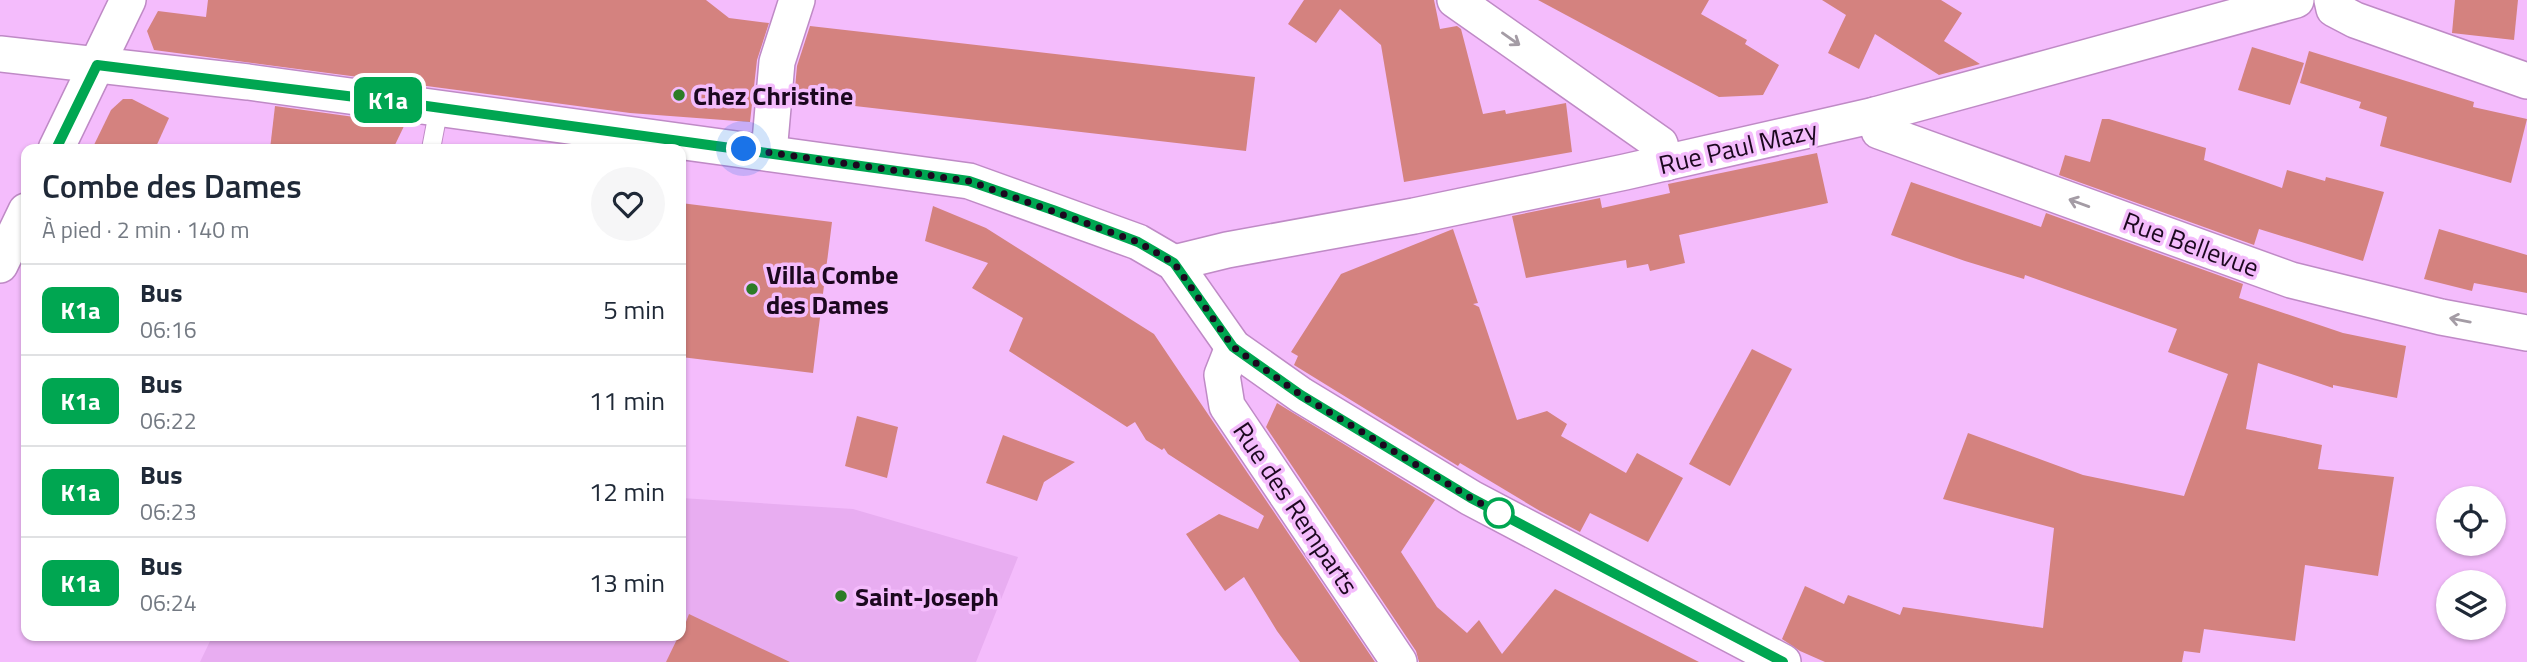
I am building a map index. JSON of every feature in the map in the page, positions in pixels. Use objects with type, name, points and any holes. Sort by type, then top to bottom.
[{"type":"street","points":[[58,144],[128,0]]},
{"type":"street","points":[[769,153],[777,62],[797,0]]},
{"type":"street","points":[[1455,0],[1660,144],[1666,163]]},
{"type":"street","points":[[2332,0],[2334,9],[2355,20],[2527,81]]},
{"type":"street","name":"Rue Paul Mazy","points":[[1174,263],[1227,250],[1414,216],[1875,116],[2273,3]]},
{"type":"street","points":[[0,54],[439,107],[969,181],[1138,242],[1174,263],[1233,347],[1301,395],[1471,498],[1783,662]]},
{"type":"street","name":"Rue Bellevue","points":[[1875,116],[1879,131],[2291,280],[2441,317],[2527,333]]},
{"type":"street","points":[[0,265],[21,221]]},
{"type":"street","name":"Rue des Remparts","points":[[1233,347],[1222,375],[1227,406],[1399,662]]},
{"type":"lane","points":[[432,144],[439,107]]},
{"type":"shaded area","name":"Saint-Joseph","points":[[686,498],[853,509],[1018,557],[976,662],[200,662],[210,641],[686,641]]},
{"type":"building","points":[[208,0],[706,0],[729,18],[769,23],[757,60],[750,122],[630,113],[154,50],[147,31],[158,11],[206,17]]},
{"type":"building","points":[[1304,0],[1434,0],[1440,29],[1457,26],[1461,29],[1483,114],[1505,110],[1506,114],[1566,103],[1572,152],[1404,182],[1381,45],[1340,9],[1316,43],[1288,24]]},
{"type":"building","points":[[1538,0],[1709,0],[1701,14],[1747,40],[1745,44],[1779,65],[1763,95],[1719,97]]},
{"type":"building","points":[[1822,0],[1941,0],[1962,13],[1944,41],[1980,64],[1939,75],[1875,34],[1859,69],[1828,53],[1846,15]]},
{"type":"building","points":[[2455,0],[2518,0],[2514,40],[2452,33]]},
{"type":"building","points":[[810,26],[1255,77],[1246,151],[794,99],[797,66]]},
{"type":"building","points":[[2252,47],[2304,63],[2290,105],[2238,90]]},
{"type":"building","points":[[2309,51],[2474,102],[2473,107],[2527,119],[2511,183],[2380,146],[2387,117],[2359,108],[2361,102],[2300,83]]},
{"type":"building","points":[[123,99],[132,99],[169,118],[157,144],[94,144],[111,110]]},
{"type":"building","points":[[275,106],[405,124],[395,144],[271,144]]},
{"type":"building","points":[[2102,119],[2206,148],[2204,160],[2282,188],[2287,170],[2325,181],[2326,177],[2384,192],[2363,261],[2259,229],[2254,245],[2059,175],[2065,155],[2090,162]]},
{"type":"building","points":[[1817,153],[1828,203],[1679,235],[1685,263],[1650,271],[1648,264],[1627,268],[1626,260],[1526,278],[1512,216],[1600,198],[1602,208],[1670,193],[1668,184]]},
{"type":"building","points":[[1911,182],[2041,227],[2046,213],[2243,284],[2239,298],[2343,333],[2406,346],[2397,398],[2333,385],[2333,388],[2258,363],[2246,429],[2322,445],[2318,469],[2394,477],[2378,576],[2305,565],[2295,641],[2204,629],[2200,653],[2184,651],[2182,662],[1825,662],[1782,639],[1805,586],[1844,604],[1848,595],[1900,615],[1903,607],[2043,628],[2054,528],[1943,499],[1968,433],[2083,475],[2184,496],[2228,374],[2168,352],[2177,329],[2025,275],[2024,279],[1891,235]]},
{"type":"building","name":"Villa Combe des Dames","points":[[686,204],[832,222],[813,373],[686,358]]},
{"type":"building","points":[[933,206],[986,228],[1154,334],[1375,662],[1300,662],[1277,631],[1244,577],[1225,591],[1186,534],[1219,514],[1258,529],[1264,516],[1168,454],[1164,448],[1162,450],[1146,440],[1135,422],[1127,427],[1009,351],[1023,318],[972,288],[988,263],[925,241]]},
{"type":"building","points":[[1453,229],[1478,303],[1473,304],[1479,307],[1517,420],[1547,411],[1567,424],[1561,436],[1626,473],[1637,453],[1683,478],[1648,542],[1590,513],[1580,532],[1460,463],[1458,466],[1294,365],[1298,356],[1291,352],[1341,274]]},
{"type":"building","points":[[2439,229],[2527,255],[2527,293],[2474,283],[2472,291],[2424,279]]},
{"type":"building","points":[[1752,349],[1792,369],[1730,486],[1689,464]]},
{"type":"building","points":[[1277,403],[1435,500],[1401,552],[1437,607],[1467,633],[1479,620],[1502,654],[1555,589],[1699,662],[1419,662],[1416,651],[1266,427]]},
{"type":"building","points":[[857,416],[898,427],[887,478],[845,466]]},
{"type":"building","points":[[1003,435],[1075,462],[1044,482],[1037,501],[986,483]]},
{"type":"building","points":[[689,614],[790,662],[666,662],[676,641],[686,641],[686,622]]},
{"type":"bus line","name":"K1a","points":[[58,144],[97,65],[248,82],[670,138],[969,181],[1138,242],[1174,263],[1233,347],[1301,395],[1471,498],[1783,662]]},
{"type":"place","name":"Chez Christine","points":[[679,95]]},
{"type":"place","name":"Villa Combe des Dames","points":[[752,289]]},
{"type":"place","name":"Saint-Joseph","points":[[841,596]]},
{"type":"route","points":[[744,149],[969,181],[1138,242],[1174,263],[1233,347],[1301,395],[1506,517],[1499,513]]}]
